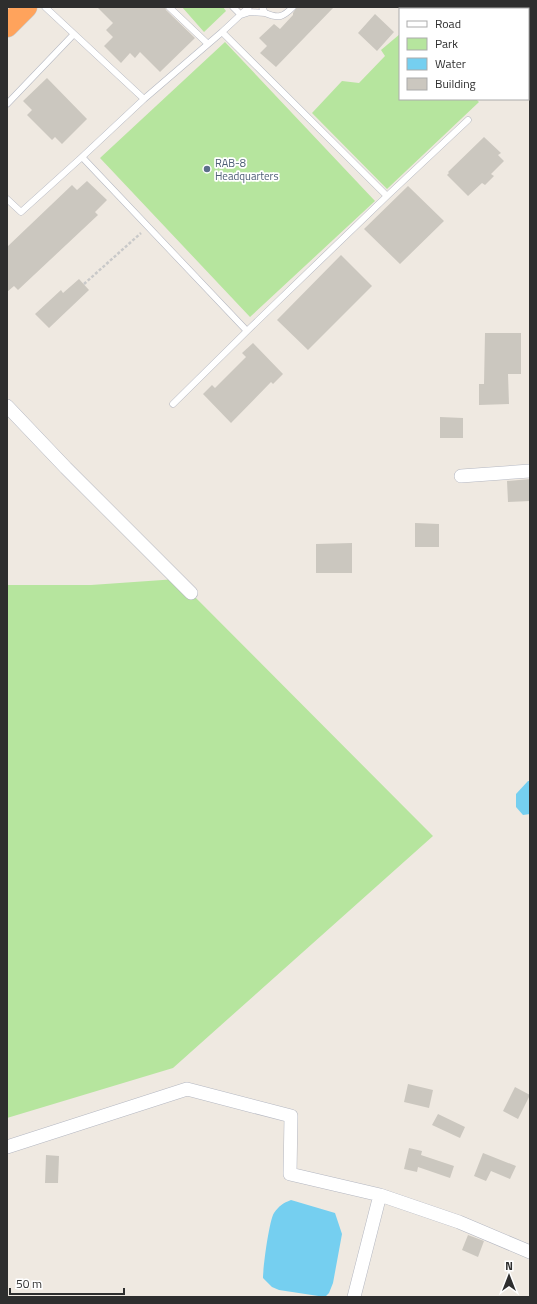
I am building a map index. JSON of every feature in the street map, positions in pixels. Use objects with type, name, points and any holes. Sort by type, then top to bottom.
[{"type":"highway","points":[[7,26],[26,7]]},
{"type":"street","points":[[7,406],[66,468],[191,593]]},
{"type":"street","points":[[461,476],[530,471]]},
{"type":"street","points":[[7,1147],[187,1089],[291,1116],[290,1174],[380,1195],[459,1222],[530,1252]]},
{"type":"street","points":[[354,1297],[380,1195]]},
{"type":"lane","points":[[45,7],[144,99]]},
{"type":"lane","points":[[169,7],[208,44]]},
{"type":"lane","points":[[233,7],[241,15]]},
{"type":"lane","points":[[7,199],[21,212],[144,99],[250,7]]},
{"type":"lane","points":[[262,7],[265,13]]},
{"type":"lane","points":[[241,15],[250,12],[265,13],[278,17],[285,15],[293,7]]},
{"type":"lane","points":[[222,32],[387,196]]},
{"type":"lane","points":[[7,104],[74,34]]},
{"type":"lane","points":[[173,404],[387,196],[468,120]]},
{"type":"lane","points":[[82,157],[247,331]]},
{"type":"path","points":[[84,284],[148,227]]},
{"type":"green space","points":[[182,7],[223,7],[226,11],[204,32]]},
{"type":"green space","points":[[399,35],[399,100],[477,100],[479,102],[387,189],[312,113],[342,81],[359,83],[385,56],[381,50]]},
{"type":"green space","points":[[225,42],[375,201],[250,317],[100,158]]},
{"type":"green space","points":[[177,579],[433,836],[173,1068],[7,1118],[7,585],[91,585]]},
{"type":"water","points":[[528,781],[530,781],[530,814],[523,815],[516,807],[516,794]]},
{"type":"water","points":[[291,1200],[335,1213],[342,1234],[333,1283],[329,1293],[325,1297],[279,1290],[272,1287],[263,1278],[272,1218],[279,1207]]},
{"type":"building","points":[[97,7],[165,7],[166,10],[195,38],[160,72],[140,52],[135,58],[130,53],[121,63],[104,46],[113,37],[106,30],[113,23]]},
{"type":"building","points":[[297,7],[334,7],[276,67],[260,53],[267,46],[259,38],[274,24],[280,29],[293,15]]},
{"type":"building","points":[[375,14],[394,32],[377,51],[358,33]]},
{"type":"building","points":[[47,78],[87,119],[62,144],[55,137],[52,140],[27,115],[32,110],[23,101]]},
{"type":"building","points":[[484,137],[501,153],[498,155],[504,161],[491,174],[494,176],[485,185],[482,183],[468,196],[447,175],[449,173],[448,172]]},
{"type":"building","points":[[87,181],[107,200],[95,212],[98,215],[18,290],[14,286],[7,292],[7,247],[72,185],[77,190]]},
{"type":"building","points":[[408,186],[444,221],[400,264],[364,229]]},
{"type":"building","points":[[341,255],[372,286],[308,350],[277,320]]},
{"type":"building","points":[[79,279],[89,290],[49,328],[35,314],[61,290],[63,293]]},
{"type":"building","points":[[485,333],[521,333],[521,374],[508,374],[509,404],[479,405],[479,384],[484,384]]},
{"type":"building","points":[[253,343],[283,374],[273,384],[271,382],[231,423],[203,394],[212,385],[215,388],[246,357],[242,353]]},
{"type":"building","points":[[440,417],[463,418],[463,438],[440,438]]},
{"type":"building","points":[[530,479],[530,501],[508,502],[507,481]]},
{"type":"building","points":[[415,523],[439,524],[439,547],[415,547]]},
{"type":"building","points":[[352,543],[352,573],[316,573],[316,544]]},
{"type":"building","points":[[408,1084],[433,1090],[429,1108],[404,1102]]},
{"type":"building","points":[[515,1087],[530,1095],[518,1119],[503,1111]]},
{"type":"building","points":[[438,1114],[465,1127],[460,1138],[432,1125]]},
{"type":"building","points":[[409,1148],[422,1151],[421,1155],[454,1166],[450,1178],[418,1167],[417,1172],[404,1169]]},
{"type":"building","points":[[483,1153],[516,1166],[510,1179],[491,1171],[486,1181],[474,1176]]},
{"type":"building","points":[[46,1155],[59,1156],[58,1183],[45,1183]]},
{"type":"building","points":[[468,1235],[484,1241],[478,1257],[462,1250]]},
{"type":"place","name":"RAB-8 Headquarters","points":[[207,169]]}]
